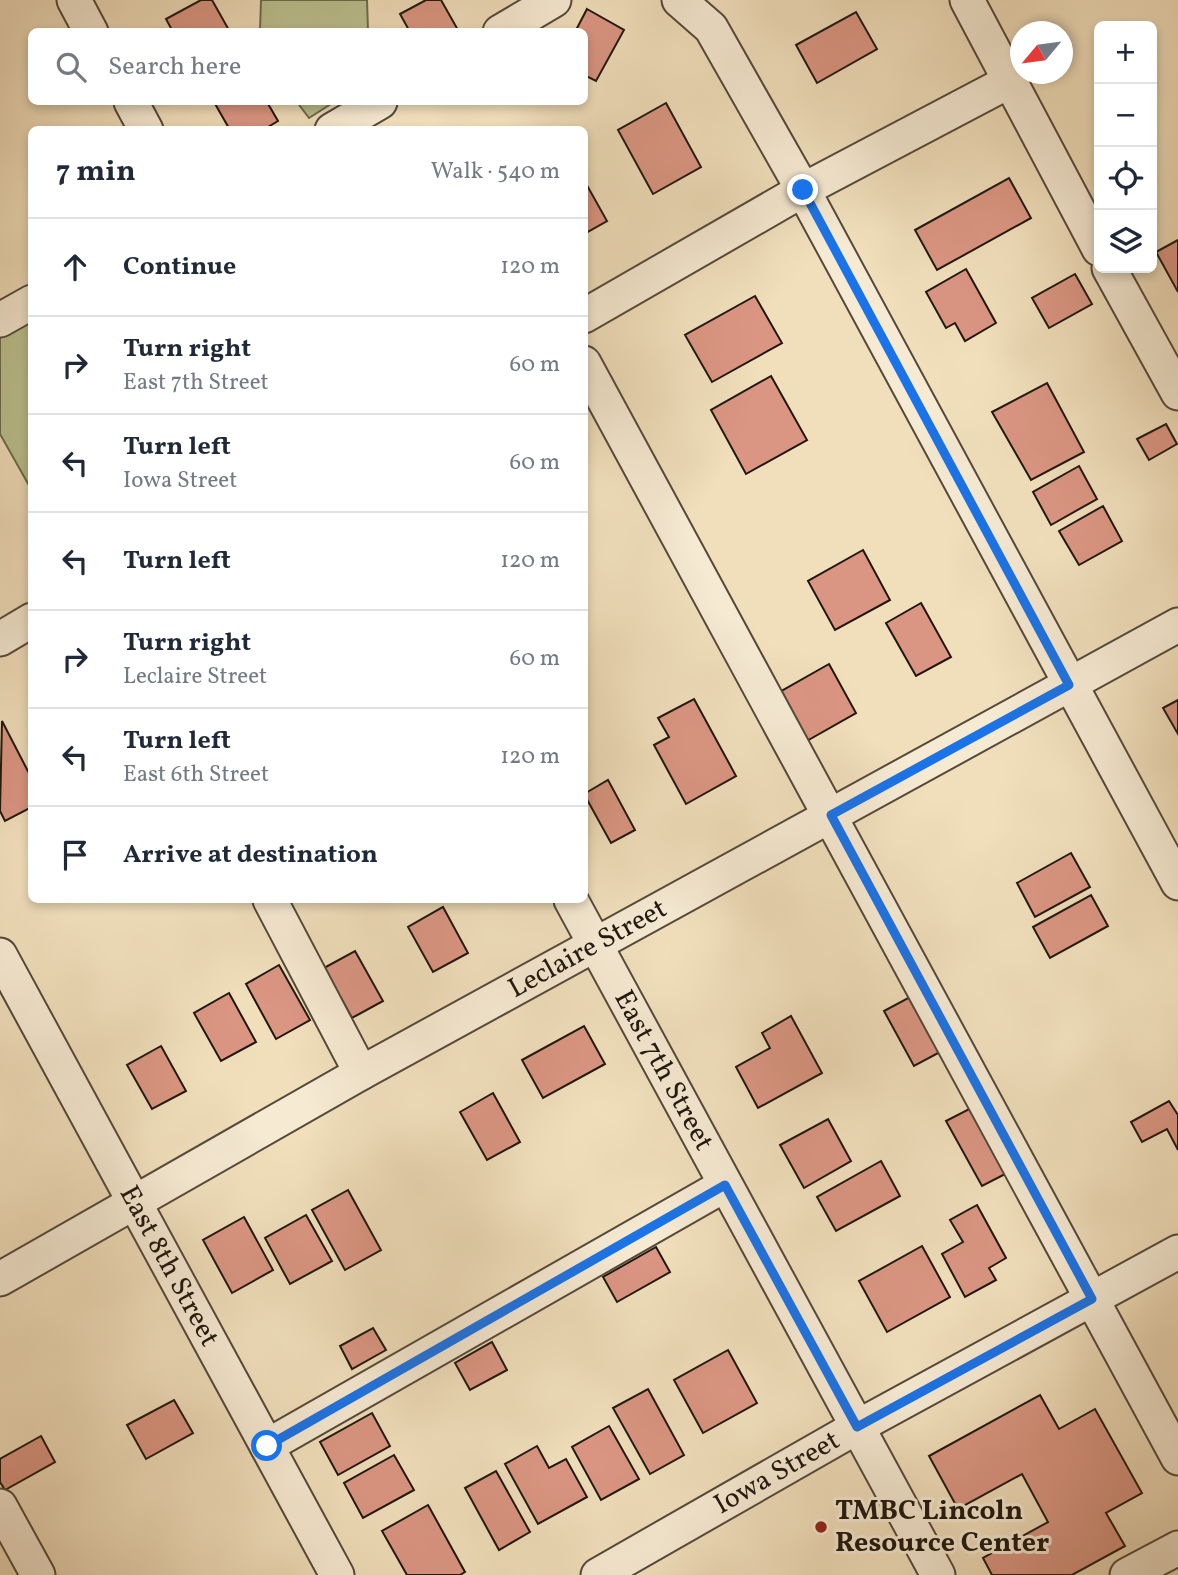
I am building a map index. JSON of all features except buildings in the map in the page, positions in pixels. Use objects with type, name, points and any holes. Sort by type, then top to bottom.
[{"type":"street","points":[[74,0],[90,28]]},
{"type":"street","points":[[507,28],[554,0]]},
{"type":"street","points":[[679,0],[711,28],[803,190],[1178,883]]},
{"type":"street","points":[[967,0],[1007,82],[1094,240]]},
{"type":"street","points":[[588,314],[803,190],[1007,82]]},
{"type":"street","points":[[133,105],[144,126]]},
{"type":"street","points":[[339,126],[375,105]]},
{"type":"street","points":[[1112,273],[1178,393]]},
{"type":"street","points":[[0,320],[28,304]]},
{"type":"street","points":[[588,370],[1178,1458]]},
{"type":"street","points":[[0,639],[28,622]]},
{"type":"street","name":"Leclaire Street","points":[[0,1279],[134,1205],[361,1073],[1178,625]]},
{"type":"street","points":[[272,903],[361,1073]]},
{"type":"street","name":"East 7th Street","points":[[573,903],[938,1575]]},
{"type":"street","name":"East 8th Street","points":[[0,955],[337,1575]]},
{"type":"street","points":[[267,1446],[725,1185]]},
{"type":"street","name":"Iowa Street","points":[[598,1575],[857,1427],[1178,1252]]},
{"type":"street","points":[[0,1506],[38,1575]]},
{"type":"street","points":[[1127,1575],[1178,1548]]},
{"type":"green space","points":[[261,0],[367,0],[368,28],[260,28]]},
{"type":"green space","points":[[299,105],[329,105],[309,118]]},
{"type":"green space","points":[[28,318],[28,484],[0,434],[0,332]]},
{"type":"place","name":"TMBC Lincoln Resource Center","points":[[821,1527]]},
{"type":"route","points":[[267,1446],[725,1185],[857,1427],[1092,1299],[831,815],[1069,685],[803,190]]}]
